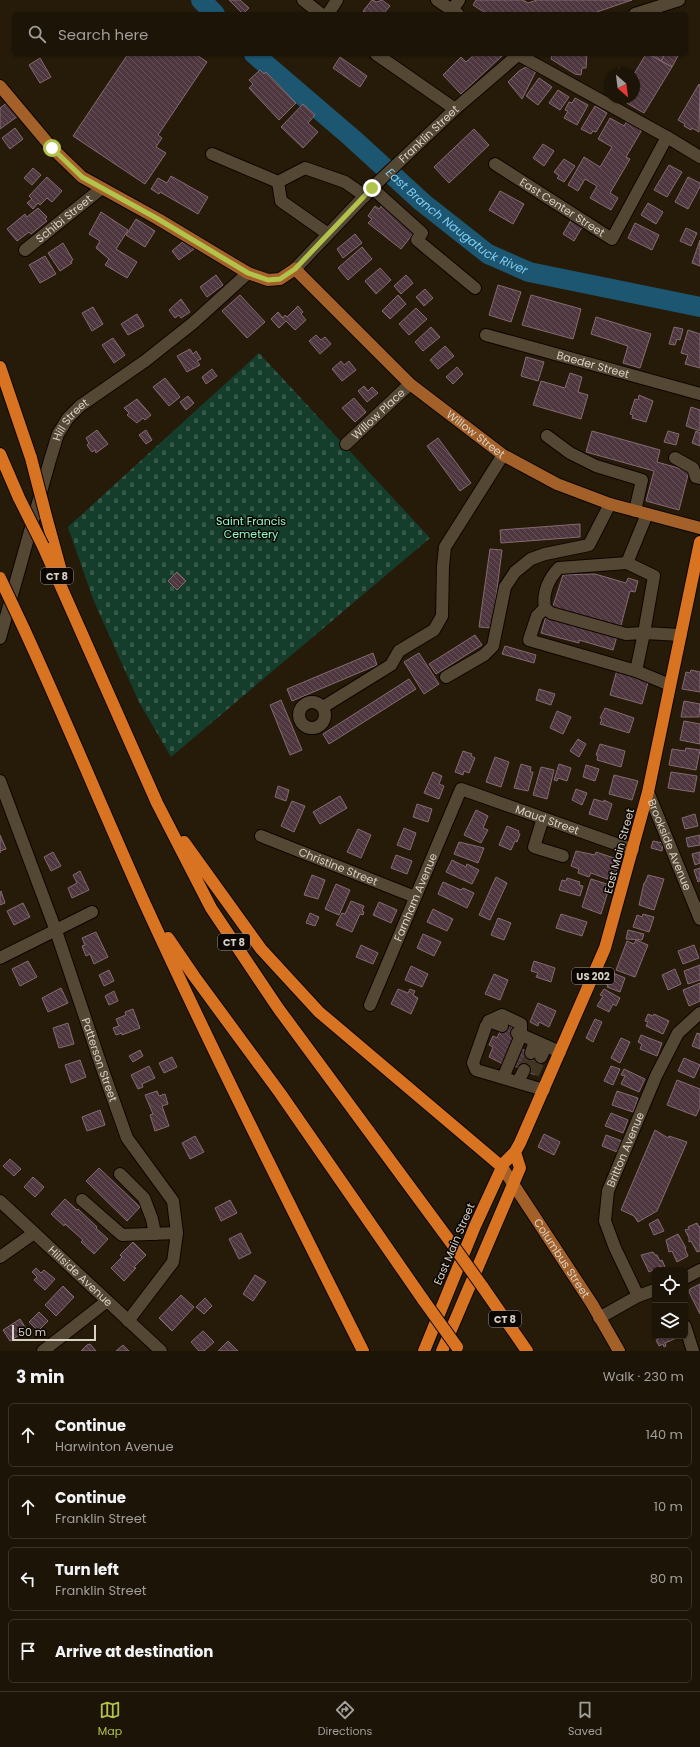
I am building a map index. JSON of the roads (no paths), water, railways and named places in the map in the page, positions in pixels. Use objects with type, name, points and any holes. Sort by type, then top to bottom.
[{"type":"highway","points":[[0,367],[31,458],[71,606]]},
{"type":"highway","name":"CT 8","points":[[0,454],[19,498],[71,606],[157,803],[211,908],[278,1008],[452,1244],[527,1351]]},
{"type":"highway","name":"East Main Street","points":[[424,1351],[475,1226],[504,1163],[515,1152],[544,1090],[605,948],[648,792],[700,542]]},
{"type":"highway","points":[[0,578],[61,709],[145,904],[240,1104],[363,1351]]},
{"type":"highway","points":[[157,803],[261,949],[319,1012],[502,1167]]},
{"type":"highway","points":[[145,904],[194,976],[280,1093],[458,1349]]},
{"type":"highway","points":[[442,1351],[520,1168],[515,1152]]},
{"type":"main road","name":"Franklin Street","points":[[0,86],[52,148],[82,177],[158,219],[248,273],[268,280],[274,280],[280,279],[295,269]]},
{"type":"main road","name":"Willow Street","points":[[295,269],[410,384],[503,455],[557,484],[610,504],[700,528]]},
{"type":"main road","name":"Columbus Street","points":[[502,1167],[512,1185],[619,1351]]},
{"type":"street","points":[[303,0],[319,12]]},
{"type":"street","points":[[329,12],[337,0]]},
{"type":"street","points":[[437,0],[456,8]]},
{"type":"street","points":[[641,12],[679,0]]},
{"type":"street","points":[[379,56],[455,109]]},
{"type":"street","name":"Franklin Street","points":[[295,269],[400,162],[455,109],[516,56]]},
{"type":"street","points":[[522,56],[700,157]]},
{"type":"street","name":"East Center Street","points":[[495,164],[612,239],[667,137]]},
{"type":"street","points":[[212,154],[278,182]]},
{"type":"street","points":[[278,182],[304,168],[371,190],[422,233],[417,240],[475,288]]},
{"type":"street","points":[[278,182],[281,201],[328,234]]},
{"type":"street","name":"Schibi Street","points":[[25,250],[102,188]]},
{"type":"street","name":"Hill Street","points":[[0,638],[58,434],[68,418],[80,406],[157,352],[193,323],[248,273]]},
{"type":"street","name":"Baeder Street","points":[[486,335],[700,394]]},
{"type":"street","name":"Willow Place","points":[[346,444],[410,384]]},
{"type":"street","points":[[547,436],[570,453],[596,466],[642,480],[641,512],[627,563]]},
{"type":"street","points":[[323,708],[390,665],[399,651],[434,630],[442,616],[445,547],[503,455]]},
{"type":"street","points":[[675,458],[685,462],[693,468],[696,477],[700,478]]},
{"type":"street","points":[[446,677],[484,655],[493,646],[505,587],[515,572],[531,559],[545,554],[589,545],[610,504]]},
{"type":"street","points":[[636,671],[644,632],[654,576],[627,563],[560,568],[552,575],[543,598],[545,608],[551,613],[626,634],[644,632],[681,635]]},
{"type":"street","points":[[545,608],[536,616],[529,640],[636,671],[670,685]]},
{"type":"street","name":"Patterson Street","points":[[0,780],[56,931],[100,1066],[127,1138],[173,1201],[177,1233],[173,1262],[128,1321]]},
{"type":"street","name":"Maud Street","points":[[461,789],[633,850]]},
{"type":"street","name":"Farnham Avenue","points":[[370,1005],[461,789]]},
{"type":"street","name":"Brookside Avenue","points":[[648,792],[700,919]]},
{"type":"street","points":[[543,818],[534,847],[563,856]]},
{"type":"street","name":"Christine Street","points":[[261,836],[414,898]]},
{"type":"street","points":[[0,958],[92,912]]},
{"type":"street","name":"Britton Avenue","points":[[638,1296],[615,1248],[605,1221],[608,1191],[656,1076],[678,1033],[700,1013]]},
{"type":"street","points":[[503,1078],[519,1034],[521,1024],[502,1015],[489,1020],[473,1063],[476,1070],[503,1078],[526,1078],[544,1090]]},
{"type":"street","points":[[489,1020],[502,1026]]},
{"type":"street","points":[[519,1034],[560,1052]]},
{"type":"street","points":[[536,1055],[541,1043]]},
{"type":"street","points":[[120,1174],[144,1198],[156,1234]]},
{"type":"street","points":[[82,1200],[122,1235],[177,1233]]},
{"type":"street","name":"Hillside Avenue","points":[[0,1201],[161,1351]]},
{"type":"street","points":[[0,1257],[34,1233]]},
{"type":"street","points":[[688,1276],[700,1270]]},
{"type":"street","points":[[599,1318],[638,1296],[652,1291]]},
{"type":"street","points":[[43,1351],[107,1301]]},
{"type":"street","points":[[688,1335],[693,1351]]},
{"type":"waterway","name":"East Branch Naugatuck River","points":[[201,0],[213,12]]},
{"type":"waterway","name":"East Branch Naugatuck River","points":[[256,56],[352,138],[422,202],[488,254],[529,272],[700,307]]},
{"type":"tunnel","points":[[524,1070],[531,1053]]},
{"type":"tunnel","points":[[533,1074],[541,1057]]},
{"type":"park label","name":"Saint Francis Cemetery","points":[[251,527]]}]
